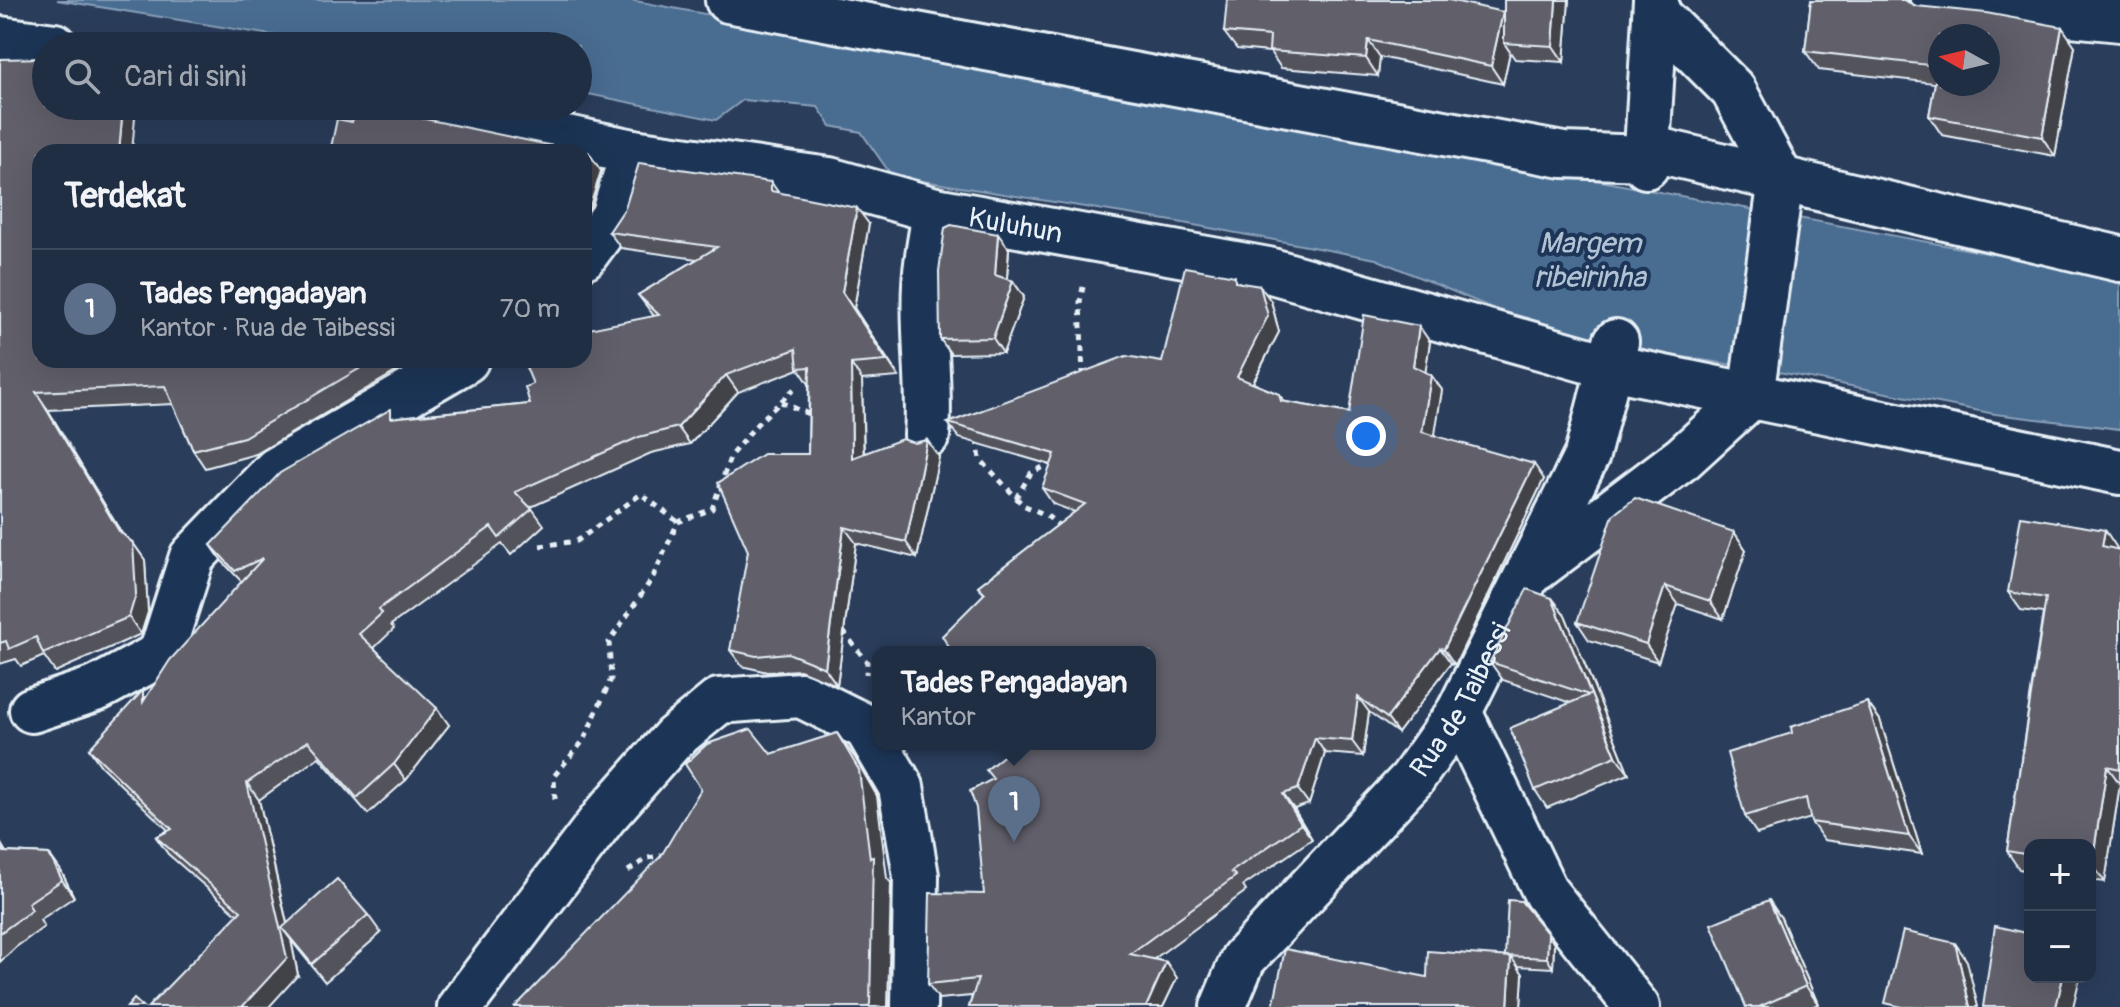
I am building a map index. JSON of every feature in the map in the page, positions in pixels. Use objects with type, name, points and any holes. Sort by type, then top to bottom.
[{"type":"street","points":[[728,0],[1563,155],[1647,157],[1780,191],[2120,259]]},
{"type":"street","points":[[1933,0],[2120,19]]},
{"type":"street","points":[[1647,157],[1656,6]]},
{"type":"street","points":[[1528,575],[1683,458],[1752,390],[1780,191],[1733,90],[1656,6]]},
{"type":"street","points":[[0,39],[32,43]]},
{"type":"street","name":"Kuluhun","points":[[481,120],[633,152],[829,180],[935,210],[1268,270],[1752,390],[2120,472]]},
{"type":"street","points":[[592,245],[613,217],[633,152]]},
{"type":"street","points":[[927,435],[925,283],[935,210]]},
{"type":"street","name":"Rua de Taibessi","points":[[1223,1007],[1243,959],[1412,779],[1459,712],[1587,455],[1614,354]]},
{"type":"street","points":[[32,710],[98,688],[161,654],[192,557],[276,470],[452,368]]},
{"type":"street","points":[[460,1007],[604,817],[674,738],[719,701],[801,695],[866,727],[872,737]]},
{"type":"street","points":[[1459,712],[1546,893],[1637,1007]]},
{"type":"street","points":[[879,750],[901,787],[916,876],[914,1007]]},
{"type":"path","points":[[1080,391],[1083,378],[1080,302],[1094,239]]},
{"type":"path","points":[[555,803],[554,776],[584,740],[611,679],[609,642],[652,579],[678,522],[712,509],[731,455],[794,389]]},
{"type":"path","points":[[781,402],[821,420]]},
{"type":"path","points":[[976,431],[980,459],[1016,498],[1072,535]]},
{"type":"path","points":[[1016,498],[1031,473],[1054,464],[1059,452]]},
{"type":"path","points":[[720,488],[734,480]]},
{"type":"path","points":[[540,546],[577,541],[641,494],[678,522]]},
{"type":"path","points":[[622,874],[648,858],[667,855],[676,865]]},
{"type":"water","name":"Margem ribeirinha","points":[[57,0],[630,0],[2067,268],[2120,281],[2120,429],[1995,414],[1784,373],[1563,338],[1376,259],[1172,221],[892,176],[861,132],[831,126],[818,107],[743,100],[716,120],[592,95],[592,32],[253,32]]},
{"type":"building","points":[[1227,0],[1449,0],[1503,12],[1491,66],[1368,40],[1366,58],[1269,51],[1270,36],[1224,32]]},
{"type":"building","points":[[1504,0],[1556,0],[1553,46],[1504,43]]},
{"type":"building","points":[[1811,0],[1904,0],[1916,6],[1986,13],[2062,27],[2042,137],[1929,116],[1933,96],[2000,96],[2000,24],[1928,24],[1928,65],[1805,51]]},
{"type":"building","points":[[32,58],[32,120],[122,120],[120,144],[32,144],[32,368],[360,368],[244,437],[193,450],[165,386],[36,392],[119,531],[133,543],[136,594],[129,617],[43,654],[36,637],[9,649],[6,641],[0,643],[0,59]]},
{"type":"building","points":[[337,120],[430,120],[544,144],[332,144]]},
{"type":"building","points":[[639,163],[771,182],[771,191],[857,208],[842,292],[887,361],[851,364],[852,458],[902,439],[915,443],[927,440],[906,542],[844,527],[825,668],[788,653],[756,656],[730,650],[748,551],[718,483],[763,454],[808,454],[810,367],[798,368],[796,349],[726,375],[678,427],[639,437],[515,492],[532,509],[499,538],[491,527],[379,609],[382,613],[359,634],[437,708],[394,764],[357,798],[308,741],[247,783],[287,958],[242,1007],[148,1007],[241,911],[156,837],[172,829],[89,749],[143,690],[143,702],[170,660],[263,558],[235,571],[211,545],[280,473],[391,409],[391,418],[530,404],[525,387],[533,384],[526,368],[592,368],[592,328],[659,315],[638,295],[717,247],[609,232],[625,208]]},
{"type":"building","points":[[951,225],[998,234],[995,275],[1013,281],[993,338],[940,339],[939,271],[945,228]]},
{"type":"building","points":[[1185,267],[1235,276],[1235,282],[1260,286],[1268,316],[1237,377],[1279,394],[1281,401],[1349,413],[1364,315],[1419,326],[1413,366],[1431,375],[1422,432],[1534,464],[1444,649],[1440,648],[1387,718],[1358,697],[1352,741],[1315,738],[1298,789],[1283,794],[1301,824],[1231,872],[1236,876],[1130,954],[1166,962],[1146,1007],[969,1007],[978,979],[928,984],[930,893],[984,894],[976,808],[970,791],[993,779],[986,770],[1011,750],[1156,750],[1156,646],[948,646],[942,636],[985,593],[978,586],[1085,504],[1042,488],[1055,454],[948,423],[1126,356],[1162,362]]},
{"type":"building","points":[[1635,498],[1734,532],[1710,601],[1665,586],[1646,644],[1577,622],[1613,515]]},
{"type":"building","points":[[2021,516],[2105,530],[2102,546],[2120,550],[2120,769],[2107,766],[2096,839],[2024,839],[2024,854],[2007,851],[2046,598],[2008,592]]},
{"type":"building","points":[[1527,589],[1552,598],[1616,756],[1535,790],[1510,728],[1589,695],[1490,662]]},
{"type":"building","points":[[1867,702],[1909,836],[1811,822],[1806,798],[1745,816],[1727,753],[1792,733],[1791,727]]},
{"type":"building","points":[[751,729],[771,754],[837,733],[859,770],[870,858],[873,857],[868,1007],[515,1007],[661,856],[701,789],[685,764],[707,744]]},
{"type":"building","points":[[0,846],[4,852],[49,854],[62,880],[28,903],[32,910],[0,933]]},
{"type":"building","points":[[337,879],[368,915],[312,964],[282,928]]},
{"type":"building","points":[[1508,900],[1521,901],[1548,934],[1547,958],[1505,956]]},
{"type":"building","points":[[1769,900],[1806,986],[1759,1007],[1746,1007],[1711,924]]},
{"type":"building","points":[[1995,926],[2024,933],[2024,983],[2062,983],[2056,1007],[1983,1007]]},
{"type":"building","points":[[1903,931],[1955,943],[1970,1007],[1902,1007],[1885,1003]]},
{"type":"building","points":[[1285,949],[1427,977],[1428,951],[1511,957],[1508,1007],[1273,1007]]},
{"type":"building","points":[[134,999],[143,1007],[127,1007]]},
{"type":"place","name":"Tades Pengadayan","points":[[1014,842]]}]
